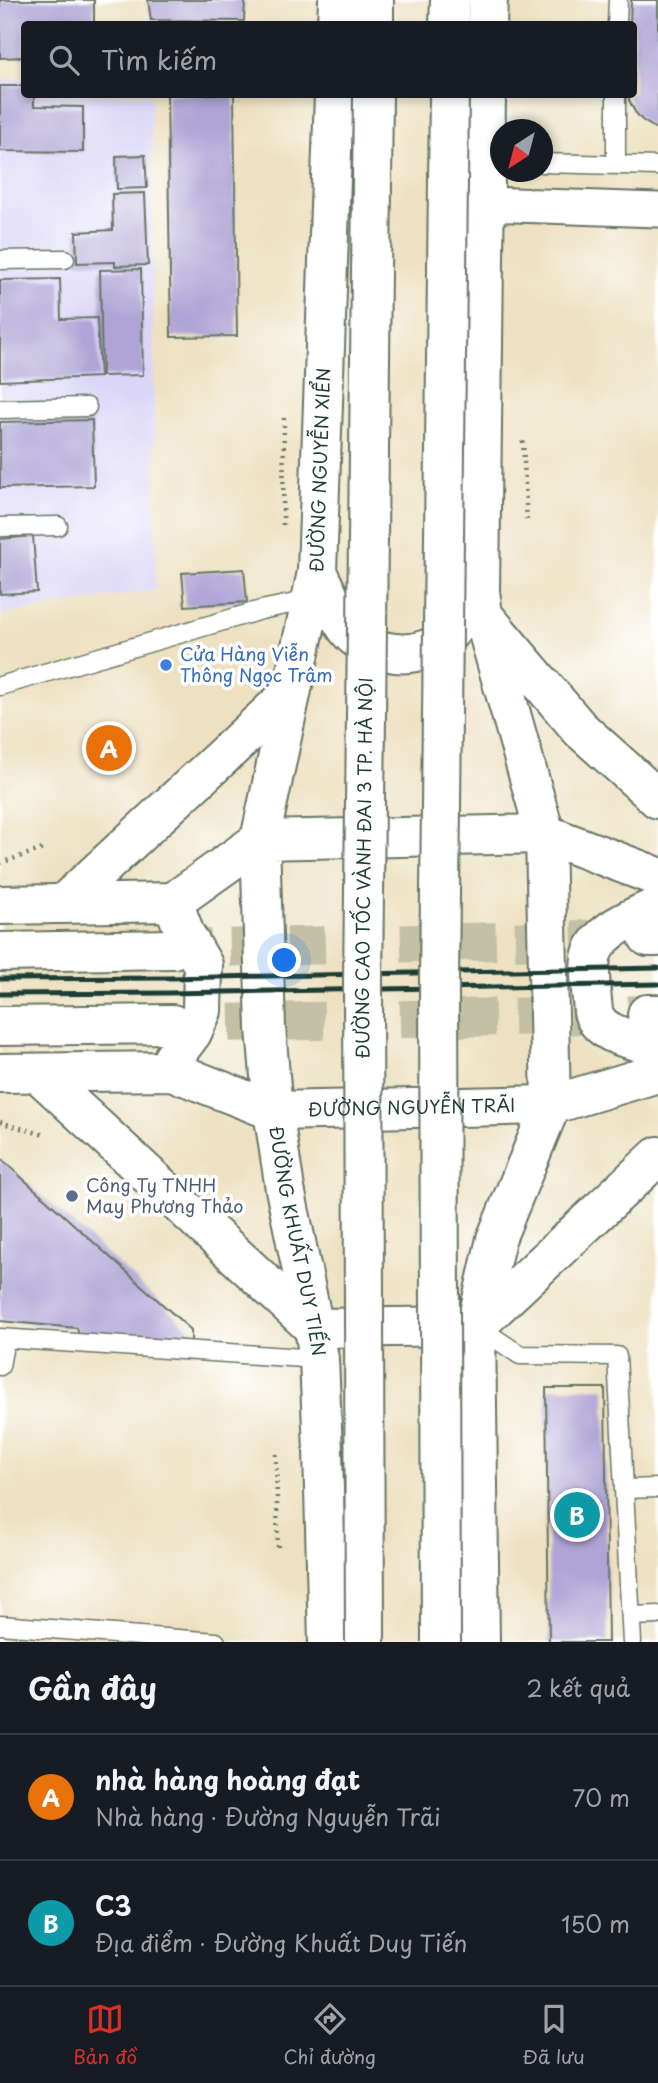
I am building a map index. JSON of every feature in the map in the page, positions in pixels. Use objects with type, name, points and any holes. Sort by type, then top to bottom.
[{"type":"main road","points":[[337,21],[338,0]]},
{"type":"main road","points":[[374,0],[374,21]]},
{"type":"main road","points":[[449,21],[450,0]]},
{"type":"main road","points":[[460,21],[461,0]]},
{"type":"main road","points":[[487,21],[488,0]]},
{"type":"main road","name":"ĐƯỜNG NGUYỄN XIỂN","points":[[260,840],[314,586],[334,98]]},
{"type":"main road","name":"ĐƯỜNG CAO TỐC VÀNH ĐAI 3 TP. HÀ NỘI","points":[[365,1642],[363,982],[373,98]]},
{"type":"main road","points":[[441,1642],[439,982],[449,98]]},
{"type":"main road","points":[[459,98],[454,414],[482,437]]},
{"type":"main road","points":[[486,98],[490,140]]},
{"type":"main road","points":[[480,1642],[476,1326],[496,1239],[551,1105],[545,834],[481,603],[483,205],[490,172]]},
{"type":"main road","points":[[314,586],[351,633],[366,645],[391,653],[422,651],[436,645],[481,603]]},
{"type":"main road","points":[[481,603],[580,729],[658,799]]},
{"type":"main road","points":[[63,904],[290,694]]},
{"type":"main road","points":[[0,905],[173,902],[260,840],[545,834],[658,877]]},
{"type":"main road","name":"ĐƯỜNG KHUẤT DUY TIẾN","points":[[260,840],[266,1028],[273,1111],[285,1189],[317,1344],[328,1642]]},
{"type":"main road","points":[[172,1071],[173,1058],[192,1033],[202,1011],[203,965],[185,934],[173,902]]},
{"type":"main road","points":[[654,1025],[622,1037],[601,1025],[593,1012],[591,964],[596,946],[618,927],[655,927]]},
{"type":"main road","points":[[0,952],[173,949]]},
{"type":"main road","points":[[0,1026],[172,1024]]},
{"type":"main road","name":"ĐƯỜNG NGUYỄN TRÃI","points":[[0,1073],[172,1071],[273,1111],[551,1105],[658,1073]]},
{"type":"main road","points":[[38,1073],[317,1344],[476,1326],[658,1156]]},
{"type":"street","points":[[483,205],[658,210]]},
{"type":"lane","points":[[617,21],[618,0]]},
{"type":"lane","points":[[616,98],[616,164]]},
{"type":"lane","points":[[553,163],[658,166]]},
{"type":"lane","points":[[0,260],[65,259]]},
{"type":"lane","points":[[0,409],[87,407]]},
{"type":"lane","points":[[0,527],[58,526]]},
{"type":"lane","points":[[0,686],[261,610],[314,586]]},
{"type":"lane","points":[[476,1326],[520,1355],[617,1356],[632,1642]]},
{"type":"lane","points":[[0,1366],[3,1338],[217,1351],[317,1344]]},
{"type":"lane","points":[[624,1489],[658,1488]]},
{"type":"lane","points":[[631,1616],[658,1615]]},
{"type":"lane","points":[[0,1626],[216,1642]]},
{"type":"path","points":[[282,525],[284,414]]},
{"type":"path","points":[[523,441],[527,524]]},
{"type":"path","points":[[0,863],[46,848]]},
{"type":"path","points":[[0,1122],[44,1135]]},
{"type":"path","points":[[276,1454],[278,1552]]},
{"type":"shaded area","points":[[0,79],[21,79],[21,98],[151,98],[156,590],[0,614]]},
{"type":"building","points":[[0,0],[94,0],[94,21],[21,21],[21,57],[0,58]]},
{"type":"building","points":[[148,0],[245,0],[244,21],[151,20]]},
{"type":"building","points":[[631,0],[658,0],[658,130],[642,120],[629,100],[637,98],[637,21],[630,21]]},
{"type":"building","points":[[0,86],[21,86],[21,98],[34,98],[34,106],[83,107],[83,152],[0,151]]},
{"type":"building","points":[[167,98],[234,98],[237,336],[171,337]]},
{"type":"building","points":[[145,155],[147,188],[117,189],[116,156]]},
{"type":"building","points":[[145,193],[148,265],[77,263],[76,232],[113,230],[112,194]]},
{"type":"building","points":[[141,269],[143,375],[102,376],[100,270]]},
{"type":"building","points":[[60,279],[61,319],[97,318],[100,377],[0,381],[0,280]]},
{"type":"building","points":[[92,420],[94,486],[0,488],[0,422]]},
{"type":"building","points":[[33,536],[37,592],[0,594],[0,539]]},
{"type":"building","points":[[244,569],[247,602],[185,606],[182,573]]},
{"type":"building","points":[[0,1158],[191,1330],[191,1341],[80,1338],[77,1328],[0,1321]]},
{"type":"building","points":[[546,1388],[605,1388],[608,1642],[549,1642]]},
{"type":"tunnel","points":[[173,949],[628,938]]},
{"type":"tunnel","points":[[172,1024],[647,1014]]},
{"type":"railway","points":[[0,979],[658,968]]},
{"type":"railway","points":[[0,994],[658,984]]},
{"type":"place","name":"Cửa Hàng Viễn Thông Ngọc Trâm","points":[[166,665]]},
{"type":"place","name":"nhà hàng hoàng đạt","points":[[109,748]]},
{"type":"place","name":"Công Ty TNHH May Phương Thảo","points":[[72,1196]]},
{"type":"place","name":"C3","points":[[577,1515]]}]
